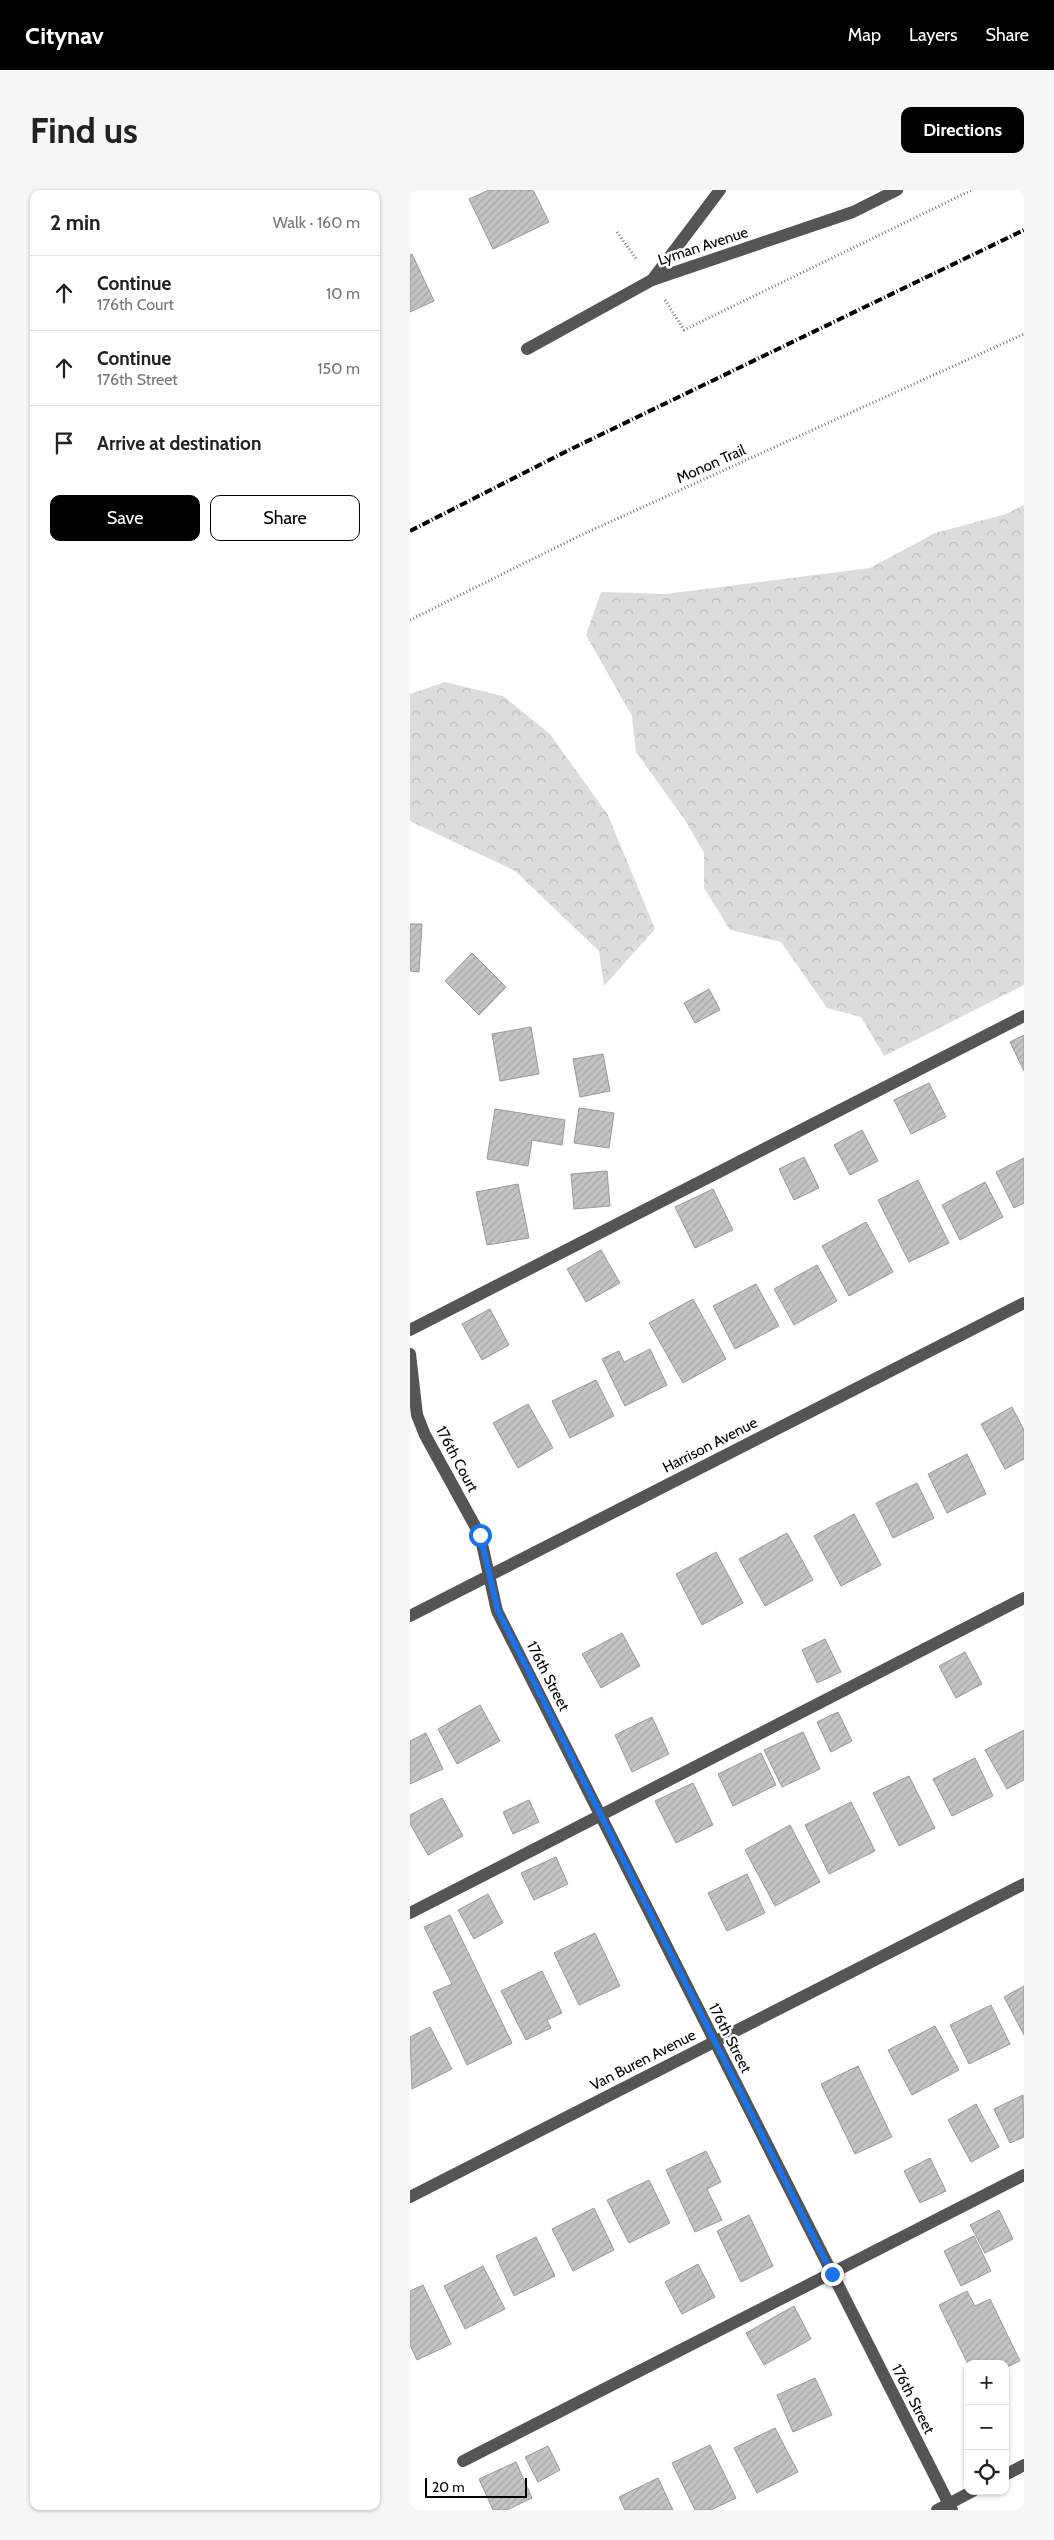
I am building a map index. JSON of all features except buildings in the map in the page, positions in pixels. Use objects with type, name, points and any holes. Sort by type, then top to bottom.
[{"type":"street","points":[[652,280],[720,190]]},
{"type":"street","name":"Lyman Avenue","points":[[527,349],[652,280],[853,212],[897,190]]},
{"type":"street","points":[[410,1330],[1024,1016]]},
{"type":"street","name":"Harrison Avenue","points":[[410,1616],[1024,1303]]},
{"type":"street","name":"176th Court","points":[[410,1354],[417,1415],[425,1435],[480,1535],[488,1576]]},
{"type":"street","name":"176th Street","points":[[488,1576],[498,1611],[950,2507]]},
{"type":"street","points":[[410,1912],[1024,1598]]},
{"type":"street","name":"Van Buren Avenue","points":[[410,2197],[1024,1884]]},
{"type":"street","points":[[463,2461],[1024,2175]]},
{"type":"street","points":[[1009,2473],[1024,2466]]},
{"type":"street","points":[[936,2510],[950,2507],[967,2495]]},
{"type":"path","points":[[684,330],[972,190]]},
{"type":"path","name":"Monon Trail","points":[[410,620],[579,536],[1024,334]]},
{"type":"green space","points":[[1024,505],[1024,985],[884,1056],[861,1017],[827,1008],[781,942],[730,930],[704,888],[704,853],[685,820],[636,752],[632,716],[586,635],[601,592],[666,594],[870,568],[935,533],[1006,514]]},
{"type":"green space","points":[[445,682],[503,696],[550,734],[608,815],[655,929],[604,986],[599,951],[515,871],[410,821],[410,694]]},
{"type":"railway","points":[[410,531],[567,451],[1024,230]]},
{"type":"route","points":[[480,1535],[488,1576],[498,1611],[832,2274]]}]
